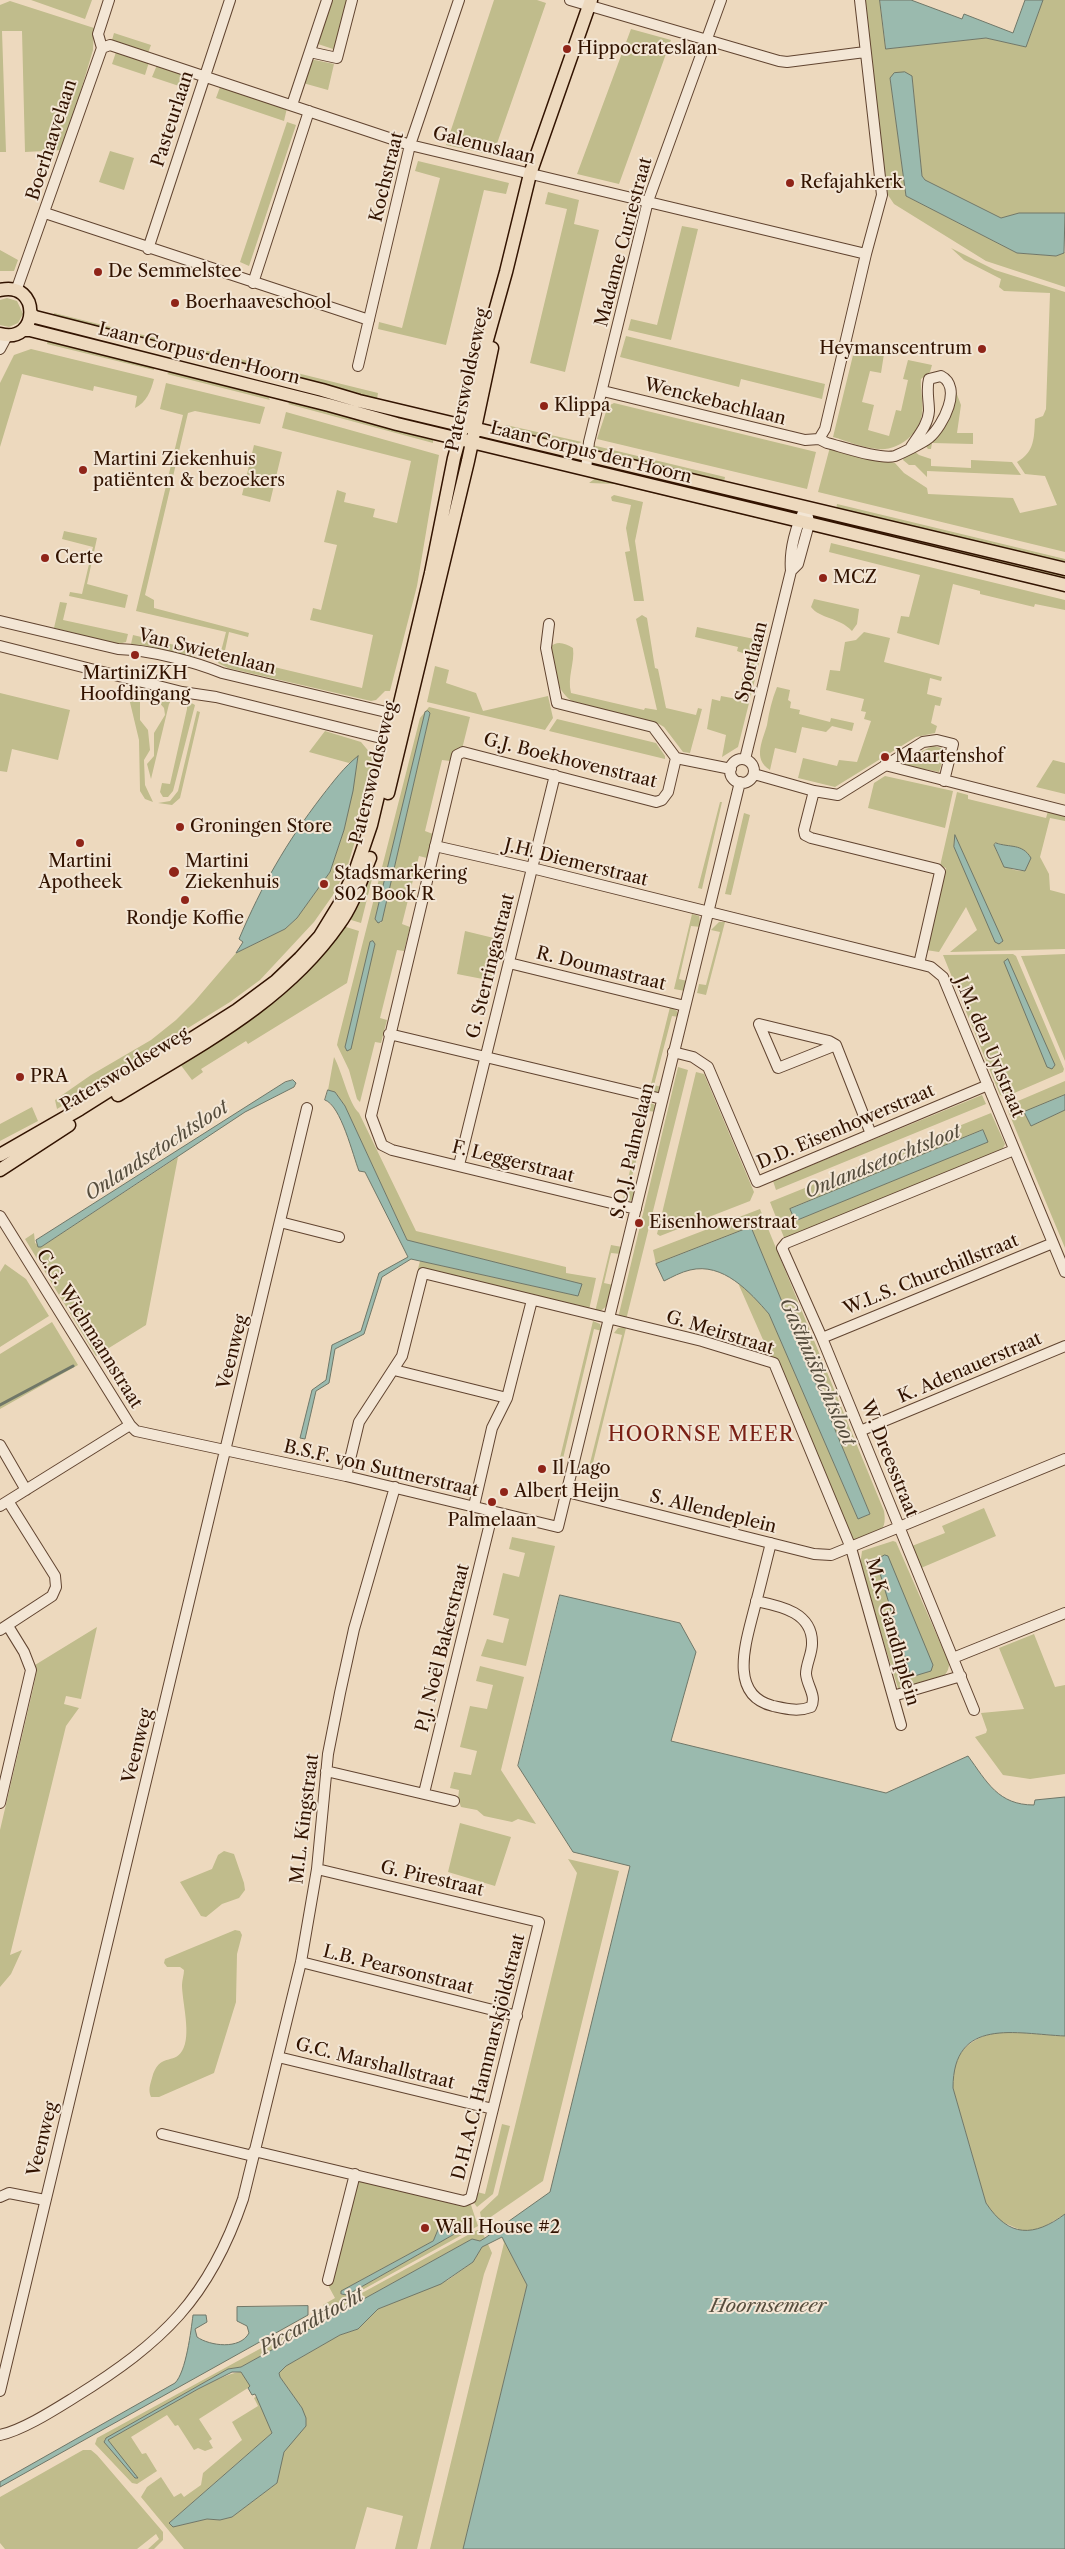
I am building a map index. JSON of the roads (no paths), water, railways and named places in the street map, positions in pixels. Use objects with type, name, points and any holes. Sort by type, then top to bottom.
[{"type":"main road","name":"Paterswoldseweg","points":[[402,716],[461,433],[506,272],[530,174],[590,3]]},
{"type":"main road","name":"Paterswoldseweg","points":[[0,1170],[55,1134],[241,1020],[279,992],[301,971],[340,923],[357,889],[379,829],[402,716],[474,436],[505,292],[506,272]]},
{"type":"main road","points":[[0,290],[16,290],[28,300],[31,314],[29,323],[23,330],[3,335]]},
{"type":"main road","name":"Laan Corpus den Hoorn","points":[[31,314],[461,433]]},
{"type":"main road","name":"Laan Corpus den Hoorn","points":[[23,330],[474,436],[586,469],[1065,585]]},
{"type":"main road","name":"Laan Corpus den Hoorn","points":[[474,436],[589,455],[1065,570]]},
{"type":"main road","name":"Paterswoldseweg","points":[[0,1155],[80,1109],[237,1010],[276,981],[300,958],[330,920],[356,868],[374,817],[396,742]]},
{"type":"street","name":"Boerhaavelaan","points":[[16,290],[45,213],[99,52],[102,48],[98,34],[109,0]]},
{"type":"street","name":"Pasteurlaan","points":[[148,248],[230,0]]},
{"type":"street","points":[[292,105],[327,0]]},
{"type":"street","points":[[310,52],[337,58],[352,0]]},
{"type":"street","name":"Kochstraat","points":[[358,366],[410,145],[459,0]]},
{"type":"street","points":[[570,0],[590,3],[706,40],[787,62],[865,52]]},
{"type":"street","name":"Madame Curiestraat","points":[[586,469],[589,442],[648,201],[721,0]]},
{"type":"street","points":[[819,439],[825,429],[866,254],[882,195],[860,0]]},
{"type":"street","name":"Galenuslaan","points":[[102,48],[110,45],[410,145],[866,254]]},
{"type":"street","points":[[253,283],[309,111]]},
{"type":"street","points":[[45,213],[369,320]]},
{"type":"street","points":[[0,350],[3,335]]},
{"type":"street","name":"Wenckebachlaan","points":[[603,391],[806,440],[819,439],[827,443],[884,456],[894,456],[930,438],[941,423],[950,400],[950,384],[947,378],[941,376],[929,379],[926,387],[929,413],[924,427],[911,447]]},
{"type":"street","name":"Sportlaan","points":[[745,759],[791,572],[798,564],[806,507]]},
{"type":"street","name":"Van Swietenlaan","points":[[0,621],[118,649],[131,649],[402,716]]},
{"type":"street","points":[[549,624],[546,648],[557,703],[653,727],[676,758],[730,769]]},
{"type":"street","points":[[0,646],[182,692],[216,697],[396,742]]},
{"type":"street","points":[[754,774],[838,796],[923,742],[931,740],[953,744],[944,781]]},
{"type":"street","name":"G.J. Boekhovenstraat","points":[[435,846],[457,755],[463,752],[656,802],[662,800],[668,792],[676,758]]},
{"type":"street","points":[[745,759],[753,767],[754,774],[748,781],[740,782],[733,778],[730,769],[736,761],[745,759]]},
{"type":"street","points":[[885,766],[1065,811]]},
{"type":"street","name":"G. Sterringastraat","points":[[459,1166],[555,775]]},
{"type":"street","name":"S.O.J. Palmelaan","points":[[558,1527],[740,782]]},
{"type":"street","points":[[814,791],[804,830],[805,835],[937,869],[940,872],[919,964]]},
{"type":"street","points":[[435,846],[389,1034],[662,1099]]},
{"type":"street","name":"J.H. Diemerstraat","points":[[435,846],[709,912]]},
{"type":"street","name":"J.M. den Uylstraat","points":[[709,912],[931,967],[943,978],[1065,1272]]},
{"type":"street","name":"R. Doumastraat","points":[[508,963],[685,1006]]},
{"type":"street","points":[[836,1045],[778,1068],[759,1024],[829,1041],[836,1045],[872,1134]]},
{"type":"street","name":"F. Leggerstraat","points":[[389,1034],[371,1116],[382,1145],[392,1150],[636,1209]]},
{"type":"street","name":"D.D. Eisenhowerstraat","points":[[673,1052],[692,1057],[708,1067],[756,1182],[988,1085]]},
{"type":"street","name":"Veenweg","points":[[0,2391],[44,2200],[307,1108]]},
{"type":"street","name":"W. Dreesstraat","points":[[974,1710],[822,1338],[782,1248],[786,1243],[1014,1150]]},
{"type":"street","name":"C.G. Wichmannstraat","points":[[0,1216],[130,1426],[140,1432],[225,1450]]},
{"type":"street","points":[[280,1222],[340,1237]]},
{"type":"street","name":"W.L.S. Churchillstraat","points":[[822,1338],[1053,1243]]},
{"type":"street","points":[[346,1476],[358,1422],[402,1356],[423,1273],[610,1319]]},
{"type":"street","points":[[474,1506],[492,1428],[507,1398],[532,1300]]},
{"type":"street","name":"G. Meirstraat","points":[[610,1319],[702,1341],[774,1363],[851,1548]]},
{"type":"street","name":"K. Adenauerstraat","points":[[860,1431],[1065,1346]]},
{"type":"street","points":[[394,1370],[507,1398]]},
{"type":"street","points":[[0,1803],[32,1670],[24,1652],[4,1628],[52,1596],[56,1587],[55,1576],[4,1503],[130,1426]]},
{"type":"street","points":[[0,1445],[26,1490]]},
{"type":"street","name":"B.S.F. von Suttnerstraat","points":[[225,1450],[395,1487],[558,1527]]},
{"type":"street","name":"S. Allendeplein","points":[[567,1492],[814,1554],[831,1555],[1065,1459]]},
{"type":"street","name":"M.L. Kingstraat","points":[[0,2435],[57,2408],[123,2367],[157,2339],[204,2284],[232,2230],[254,2154],[301,1962],[317,1869],[326,1771],[354,1628],[395,1487]]},
{"type":"street","name":"P.J. Noël Bakerstraat","points":[[424,1793],[493,1511]]},
{"type":"street","points":[[756,1601],[785,1607],[801,1616],[808,1627],[812,1641],[806,1671],[807,1681],[814,1698],[811,1707],[802,1710],[764,1704],[754,1697],[748,1687],[743,1670],[742,1658],[756,1601],[771,1543]]},
{"type":"street","name":"M.K. Gandhiplein","points":[[851,1548],[901,1725]]},
{"type":"street","points":[[953,1658],[1065,1613]]},
{"type":"street","points":[[893,1696],[960,1676]]},
{"type":"street","points":[[326,1771],[454,1800]]},
{"type":"street","name":"G. Pirestraat","points":[[317,1869],[539,1922]]},
{"type":"street","name":"D.H.A.C. Hammarskjöldstraat","points":[[355,2174],[464,2201],[469,2200],[472,2196],[539,1922]]},
{"type":"street","name":"L.B. Pearsonstraat","points":[[301,1962],[517,2016]]},
{"type":"street","name":"G.C. Marshallstraat","points":[[278,2057],[493,2109]]},
{"type":"street","points":[[162,2134],[355,2174],[328,2280]]},
{"type":"street","points":[[0,2197],[9,2193],[44,2200]]},
{"type":"water","points":[[880,0],[911,0],[962,19],[964,14],[1013,33],[1025,0],[1043,0],[1026,47],[986,38],[886,49]]},
{"type":"water","points":[[905,72],[912,76],[922,176],[925,180],[1001,218],[1019,213],[1065,213],[1064,253],[1056,256],[1017,253],[906,196],[890,78],[894,73]]},
{"type":"water","points":[[428,711],[430,713],[382,921],[378,923],[375,919],[425,712]]},
{"type":"water","points":[[358,756],[353,791],[344,830],[330,872],[297,918],[285,929],[236,953],[243,942],[239,939],[257,900],[286,848],[330,785]]},
{"type":"water","points":[[955,835],[1003,941],[999,944],[995,942],[954,847]]},
{"type":"water","points":[[996,843],[1024,850],[1031,858],[1025,871],[1004,867],[994,845]]},
{"type":"water","points":[[373,941],[375,944],[351,1049],[347,1051],[345,1047],[370,942]]},
{"type":"water","points":[[1008,959],[1055,1065],[1052,1069],[1047,1067],[1004,962]]},
{"type":"water","points":[[293,1080],[296,1083],[294,1087],[245,1112],[41,1247],[38,1247],[36,1240],[285,1082]]},
{"type":"water","points":[[328,1090],[335,1092],[345,1106],[407,1240],[582,1284],[578,1296],[411,1259],[382,1277],[364,1334],[335,1349],[329,1383],[316,1391],[305,1439],[300,1438],[312,1390],[326,1380],[332,1345],[361,1331],[379,1273],[408,1257],[365,1172],[359,1171],[341,1121],[331,1104],[325,1100]]},
{"type":"water","points":[[1065,1095],[1065,1110],[1031,1126],[1024,1112]]},
{"type":"water","points":[[983,1130],[988,1142],[795,1221],[790,1209]]},
{"type":"water","points":[[751,1227],[870,1514],[858,1519],[769,1314],[744,1288],[714,1270],[690,1270],[664,1281],[656,1264]]},
{"type":"water","points":[[885,1555],[888,1556],[933,1665],[931,1671],[911,1677],[876,1560]]},
{"type":"water","name":"Hoornsemeer","points":[[560,1595],[680,1623],[696,1652],[671,1741],[886,1793],[968,1756],[988,1783],[1002,1796],[1011,1801],[1034,1805],[1035,1800],[1065,1797],[1065,2036],[1008,2033],[991,2034],[976,2039],[964,2049],[956,2065],[953,2088],[986,2203],[995,2214],[1004,2223],[1013,2228],[1032,2230],[1054,2222],[1065,2214],[1065,2549],[463,2549],[527,2285],[502,2237],[482,2247],[473,2262],[441,2284],[378,2309],[358,2329],[340,2335],[286,2366],[279,2373],[302,2408],[306,2418],[306,2426],[284,2452],[277,2483],[232,2517],[220,2520],[207,2519],[173,2527],[169,2523],[272,2433],[255,2394],[252,2395],[248,2388],[250,2386],[241,2372],[232,2372],[198,2389],[108,2440],[138,2478],[135,2478],[104,2442],[106,2438],[228,2369],[241,2367],[472,2239],[480,2241],[550,2192],[630,1866],[573,1852],[518,1766]]},
{"type":"water","points":[[442,2221],[458,2228],[458,2232],[347,2295],[341,2294],[341,2291],[433,2241]]},
{"type":"water","points":[[308,2306],[308,2315],[0,2487],[0,2482],[175,2383],[179,2378],[185,2361],[193,2315],[206,2315],[207,2322],[195,2329],[197,2337],[209,2343],[224,2345],[239,2342],[249,2333],[247,2326],[237,2321],[237,2307]]},
{"type":"waterway","points":[[0,1405],[73,1366]]},
{"type":"place","name":"Hippocrateslaan","points":[[567,49]]},
{"type":"place","name":"Refajahkerk","points":[[790,183]]},
{"type":"place","name":"De Semmelstee","points":[[98,272]]},
{"type":"place","name":"Boerhaaveschool","points":[[175,303]]},
{"type":"place","name":"Heymanscentrum","points":[[982,349]]},
{"type":"place","name":"Klippa","points":[[544,406]]},
{"type":"place","name":"Martini Ziekenhuis patiënten & bezoekers","points":[[83,470]]},
{"type":"place","name":"Certe","points":[[45,558]]},
{"type":"place","name":"MCZ","points":[[823,578]]},
{"type":"place","name":"MartiniZKH Hoofdingang","points":[[135,655]]},
{"type":"place","name":"Maartenshof","points":[[885,757]]},
{"type":"place","name":"Groningen Store","points":[[180,827]]},
{"type":"place","name":"Martini Apotheek","points":[[80,843]]},
{"type":"place","name":"Martini Ziekenhuis","points":[[174,872]]},
{"type":"place","name":"Stadsmarkering S02 Book R","points":[[324,884]]},
{"type":"place","name":"Rondje Koffie","points":[[185,900]]},
{"type":"place","name":"PRA","points":[[20,1077]]},
{"type":"place","name":"Eisenhowerstraat","points":[[639,1223]]},
{"type":"place","name":"Il Lago","points":[[542,1469]]},
{"type":"place","name":"Albert Heijn","points":[[504,1492]]},
{"type":"place","name":"Palmelaan","points":[[492,1502]]},
{"type":"place","name":"Wall House #2","points":[[425,2228]]},
{"type":"district","name":"HOORNSE MEER","points":[[701,1435]]},
{"type":"water label","name":"Onlandsetochtsloot","points":[[157,1151]]},
{"type":"water label","name":"Onlandsetochtsloot","points":[[883,1162]]},
{"type":"water label","name":"Gasthuistochtsloot","points":[[817,1372]]},
{"type":"water label","name":"Piccardttocht","points":[[312,2322]]}]
